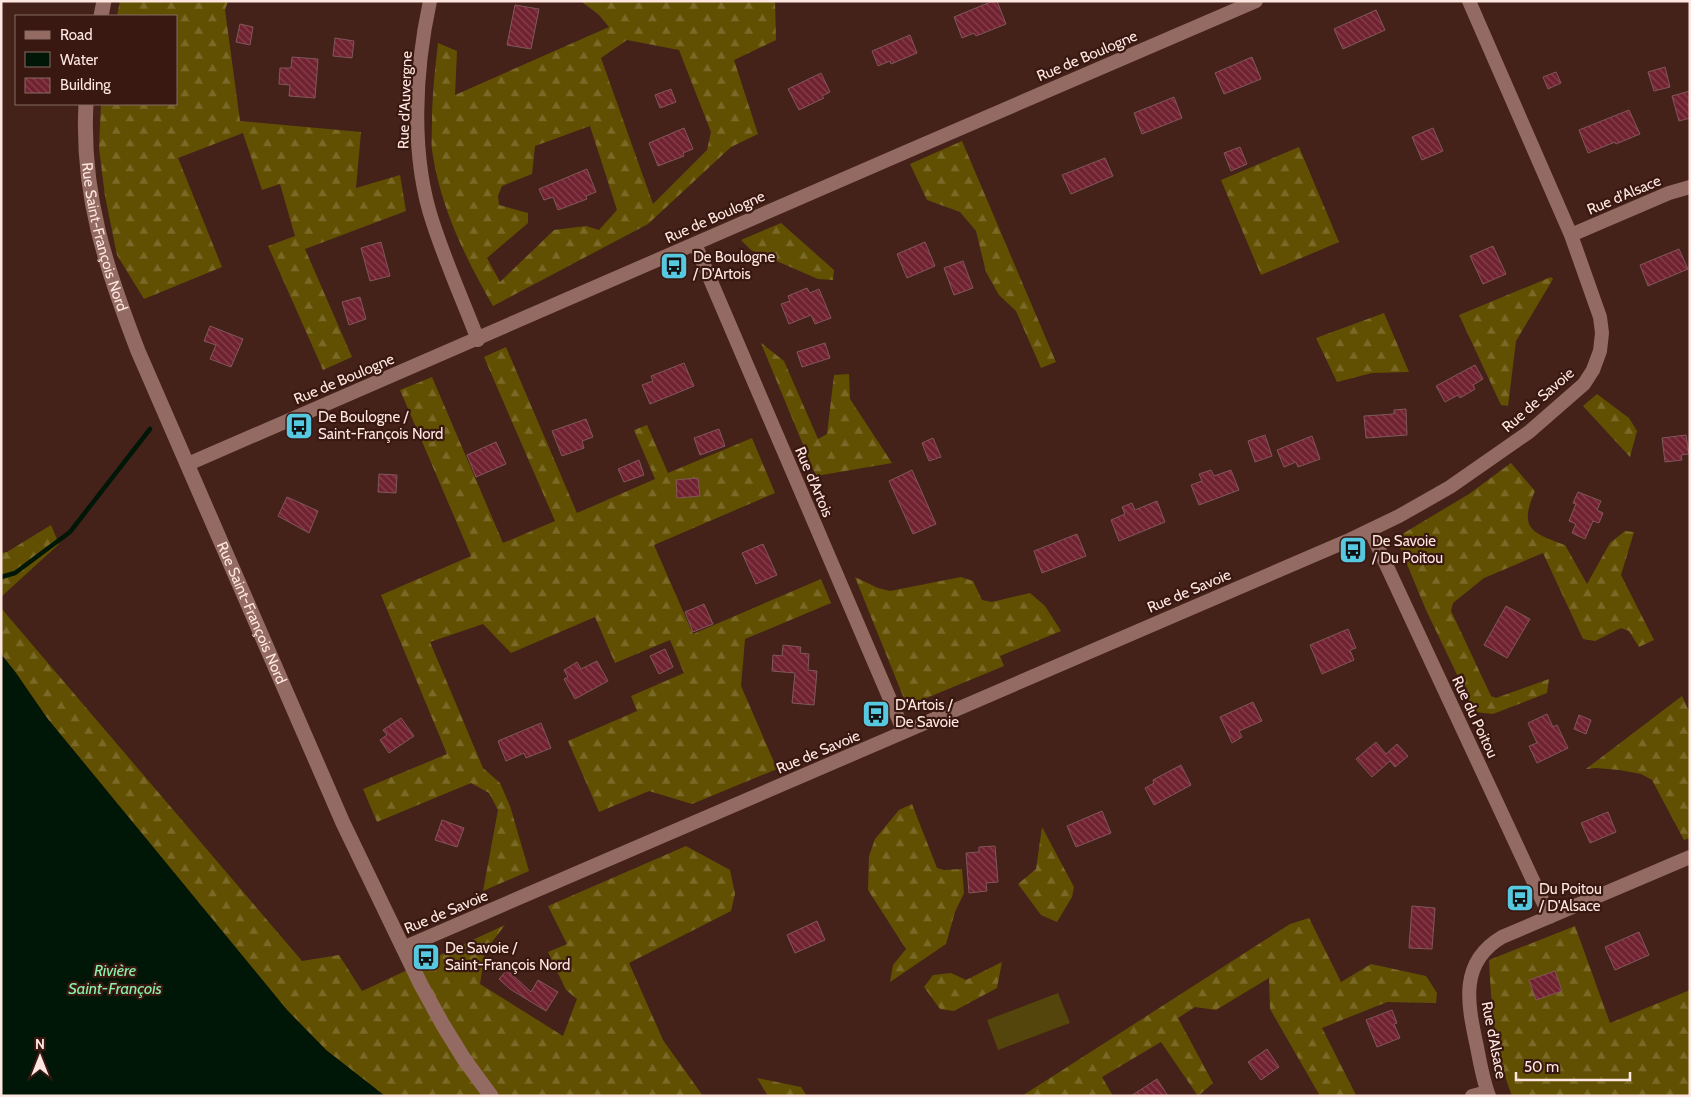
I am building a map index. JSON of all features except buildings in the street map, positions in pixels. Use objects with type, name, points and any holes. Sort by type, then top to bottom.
[{"type":"street","points":[[101,15],[104,1]]},
{"type":"street","name":"Rue d'Auvergne","points":[[430,1],[419,79],[418,126],[420,168],[432,222],[478,340]]},
{"type":"street","name":"Rue de Boulogne","points":[[188,464],[478,340],[990,115],[1256,1]]},
{"type":"street","name":"Rue de Savoie","points":[[403,948],[1370,530],[1424,503],[1480,468],[1529,432],[1584,384],[1593,370],[1600,352],[1602,333],[1600,317],[1571,235],[1469,1]]},
{"type":"street","name":"Rue Saint-François Nord","points":[[86,105],[86,159],[95,220],[118,300],[138,351],[339,814],[403,948],[443,1025],[464,1059],[491,1096]]},
{"type":"street","name":"Rue d'Alsace","points":[[1571,235],[1690,186]]},
{"type":"street","name":"Rue d'Artois","points":[[695,244],[904,732]]},
{"type":"street","name":"Rue du Poitou","points":[[1370,530],[1550,918]]},
{"type":"street","name":"Rue d'Alsace","points":[[1488,1094],[1469,1005],[1468,992],[1473,969],[1482,952],[1490,944],[1502,937],[1690,857]]},
{"type":"street","points":[[1472,1096],[1488,1094]]},
{"type":"shaded area","points":[[1058,993],[1070,1023],[998,1050],[987,1020]]},
{"type":"green space","points":[[120,1],[228,1],[225,10],[240,121],[361,132],[356,188],[400,175],[406,211],[305,249],[352,357],[323,370],[268,246],[295,236],[280,184],[262,190],[243,133],[178,158],[222,267],[144,299],[117,255],[105,196],[99,148],[101,105],[178,105],[178,15],[117,15]]},
{"type":"green space","points":[[581,1],[775,1],[776,40],[734,60],[758,134],[731,147],[648,224],[493,306],[455,231],[447,211],[436,171],[432,140],[433,93],[438,43],[457,51],[455,95],[609,27],[599,15]],"holes":[[[627,40],[679,50],[711,132],[707,150],[653,204],[601,58]],[[590,126],[617,210],[599,230],[586,226],[554,230],[500,282],[487,258],[528,223],[528,213],[499,205],[498,196],[502,186],[532,174],[535,146]]]},
{"type":"green space","points":[[962,141],[1056,362],[1041,368],[1016,311],[999,295],[986,272],[976,231],[960,212],[927,200],[910,164]]},
{"type":"green space","points":[[1299,147],[1339,242],[1261,275],[1221,180]]},
{"type":"green space","points":[[781,223],[834,270],[833,280],[818,279],[751,250],[741,240]]},
{"type":"green space","points":[[1551,277],[1553,279],[1516,341],[1508,406],[1501,405],[1459,315]]},
{"type":"green space","points":[[1384,313],[1409,372],[1372,373],[1337,382],[1316,338]]},
{"type":"green space","points":[[761,343],[784,361],[818,439],[827,434],[834,375],[849,374],[850,399],[892,463],[816,476]]},
{"type":"green space","points":[[506,347],[577,513],[655,479],[634,430],[647,425],[668,473],[752,438],[775,493],[654,545],[693,634],[821,579],[831,603],[745,639],[741,686],[777,769],[692,804],[649,791],[599,812],[568,741],[637,711],[631,696],[684,673],[670,640],[615,663],[595,617],[511,653],[483,624],[430,642],[483,768],[500,783],[510,806],[529,871],[483,891],[498,810],[489,793],[471,783],[377,822],[363,789],[447,754],[381,595],[471,556],[400,390],[432,377],[503,543],[555,521],[484,357]]},
{"type":"green space","points":[[1597,394],[1629,418],[1637,431],[1630,457],[1583,406]]},
{"type":"green space","points":[[1511,463],[1535,491],[1528,514],[1528,522],[1531,528],[1544,537],[1565,545],[1587,584],[1610,543],[1625,531],[1634,532],[1621,575],[1654,640],[1639,647],[1629,631],[1621,628],[1595,641],[1583,639],[1543,553],[1484,578],[1453,603],[1451,611],[1491,696],[1496,698],[1549,679],[1547,693],[1493,714],[1475,712],[1426,610],[1399,545],[1399,536],[1469,494]]},
{"type":"green space","points":[[51,525],[59,544],[1,597],[1,553],[7,552]]},
{"type":"green space","points":[[855,577],[878,588],[890,591],[961,577],[973,581],[982,600],[992,602],[1030,593],[1045,606],[1061,631],[1000,656],[1004,666],[907,706]]},
{"type":"green space","points":[[1,608],[302,961],[339,955],[362,991],[505,925],[485,951],[480,984],[563,1036],[577,999],[566,990],[548,952],[567,944],[548,906],[686,846],[730,870],[735,894],[731,911],[629,963],[663,1040],[703,1096],[385,1096],[326,1050],[287,1010],[47,718],[1,654]]},
{"type":"green space","points":[[1682,696],[1690,713],[1690,838],[1684,840],[1652,780],[1641,774],[1619,770],[1586,769]]},
{"type":"green space","points":[[912,804],[937,868],[944,870],[962,869],[964,893],[955,912],[946,944],[890,982],[893,965],[906,949],[868,890],[869,856],[875,839],[899,810]]},
{"type":"green space","points":[[1042,827],[1074,887],[1072,897],[1057,922],[1041,915],[1018,884],[1036,869]]},
{"type":"green space","points":[[1309,918],[1341,982],[1371,964],[1426,976],[1437,993],[1436,1003],[1387,1002],[1322,1028],[1356,1095],[1320,1096],[1270,1009],[1269,978],[1216,1010],[1195,1007],[1178,1018],[1213,1083],[1198,1096],[1161,1042],[1102,1077],[1113,1096],[1022,1096],[1290,924]]},
{"type":"green space","points":[[1575,926],[1610,1023],[1690,990],[1690,1096],[1512,1096],[1498,1046],[1491,994],[1489,960]]},
{"type":"green space","points":[[1002,962],[997,988],[954,1011],[940,1009],[924,987],[933,975],[951,973],[966,980]]},
{"type":"green space","points":[[757,1078],[801,1087],[807,1096],[768,1096]]},
{"type":"water","name":"Rivière Saint-François","points":[[1,654],[47,718],[287,1010],[326,1050],[385,1096],[1,1096]]},
{"type":"waterway","points":[[1,577],[15,573],[70,532],[150,429]]},
{"type":"place","name":"De Boulogne / D'Artois","points":[[674,266]]},
{"type":"place","name":"De Boulogne / Saint-François Nord","points":[[299,426]]},
{"type":"place","name":"De Savoie / Du Poitou","points":[[1353,550]]},
{"type":"place","name":"D'Artois / De Savoie","points":[[876,714]]},
{"type":"place","name":"Du Poitou / D'Alsace","points":[[1520,898]]},
{"type":"place","name":"De Savoie / Saint-François Nord","points":[[426,957]]}]
